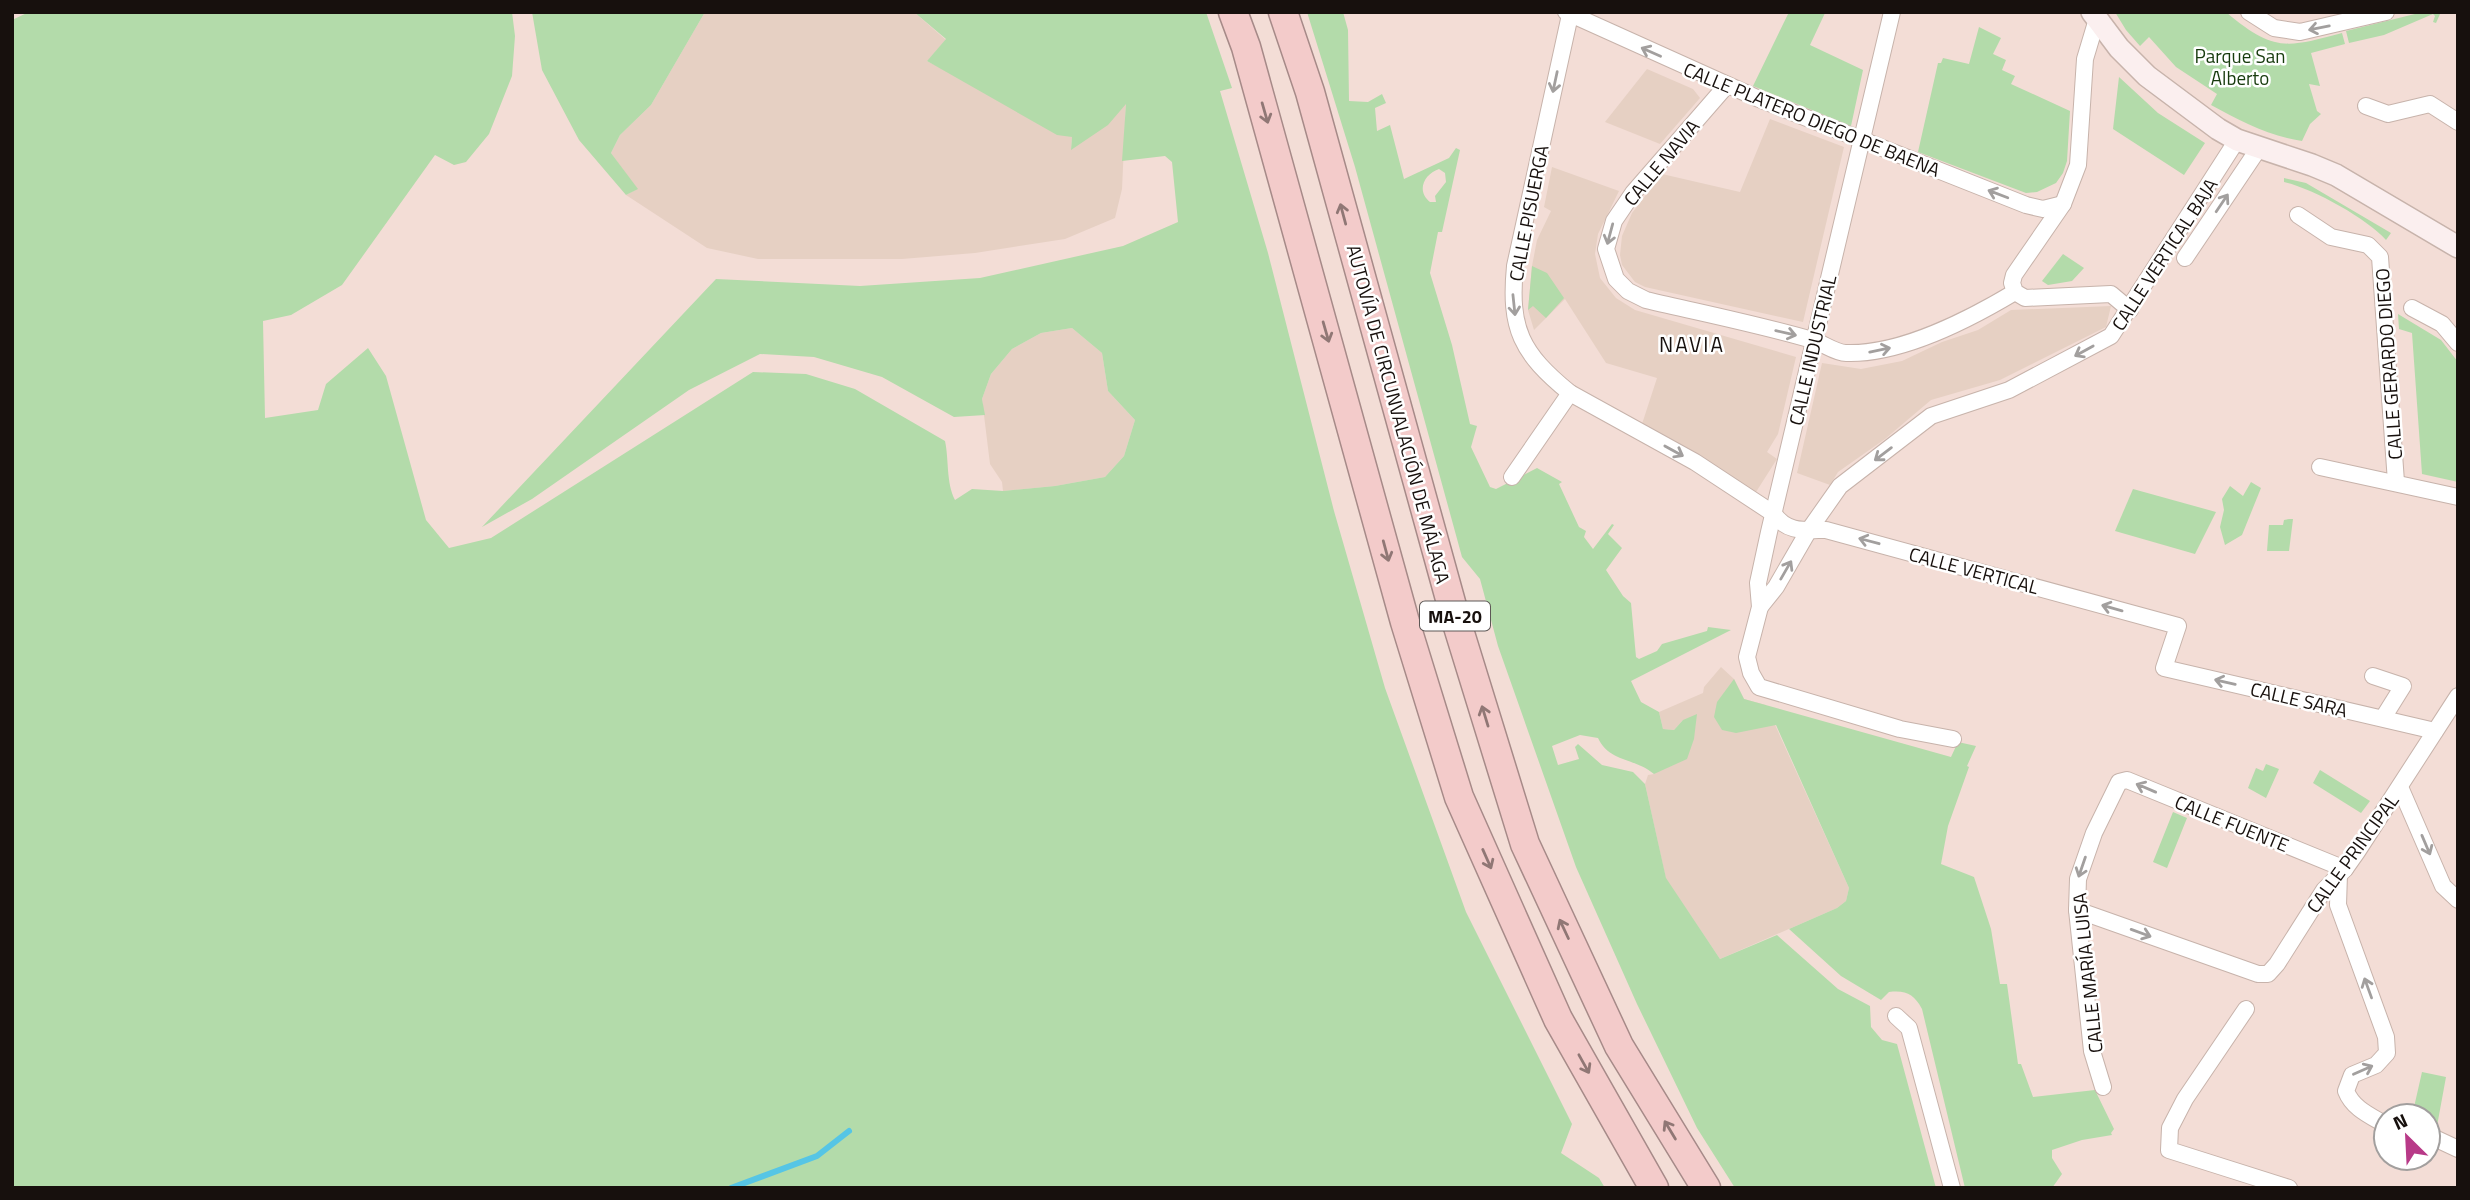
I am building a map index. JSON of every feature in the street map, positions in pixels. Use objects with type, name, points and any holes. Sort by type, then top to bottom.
[{"type":"highway","name":"MA-20","points":[[1233,12],[1250,60],[1405,622],[1459,797],[1559,1019],[1654,1188]]},
{"type":"highway","name":"AUTOVÍA DE CIRCUNVALACIÓN DE MÁLAGA","points":[[1283,12],[1310,92],[1455,617],[1525,844],[1619,1046],[1706,1188]]},
{"type":"street","name":"CALLE INDUSTRIAL","points":[[1892,12],[1758,583],[1760,604],[1747,657],[1751,673],[1759,687],[1900,729],[1953,739]]},
{"type":"street","points":[[2249,12],[2274,28],[2300,32],[2386,12]]},
{"type":"street","points":[[2274,28],[2279,12]]},
{"type":"street","name":"CALLE PLATERO DIEGO DE BAENA","points":[[1568,14],[1861,141],[2026,205],[2043,209],[2063,204]]},
{"type":"street","name":"CALLE PISUERGA","points":[[1568,14],[1515,266],[1512,298],[1517,328],[1534,361],[1570,393],[1695,462],[1774,514]]},
{"type":"street","points":[[2095,16],[2119,48],[2147,76],[2237,140],[2336,175],[2458,247]]},
{"type":"street","points":[[2095,16],[2085,60],[2078,165],[2063,204],[2014,275],[2012,283],[2015,292],[2025,298],[2111,294],[2130,310]]},
{"type":"street","name":"CALLE NAVIA","points":[[1727,85],[1633,193],[1614,221],[1606,249],[1616,279],[1628,291],[1646,300],[1815,340],[1843,353],[1878,352],[1939,331],[2015,292]]},
{"type":"street","points":[[2366,106],[2388,114],[2430,104],[2458,122]]},
{"type":"street","name":"CALLE VERTICAL BAJA","points":[[1760,604],[1776,587],[1809,530],[1840,486],[1931,416],[2009,390],[2111,336],[2237,140]]},
{"type":"street","name":"CALLE VERTICAL BAJA","points":[[2185,258],[2259,148]]},
{"type":"street","name":"CALLE GERARDO DIEGO","points":[[2298,215],[2330,237],[2368,245],[2380,257],[2396,482]]},
{"type":"street","points":[[2412,308],[2442,324],[2458,343]]},
{"type":"street","points":[[1512,477],[1570,393]]},
{"type":"street","points":[[2320,467],[2458,498]]},
{"type":"street","name":"CALLE VERTICAL","points":[[1774,514],[1780,523],[1796,529],[1826,530],[2178,626],[2164,667]]},
{"type":"street","name":"CALLE SARA","points":[[2164,667],[2435,731]]},
{"type":"street","points":[[2373,676],[2405,683],[2383,719]]},
{"type":"street","name":"CALLE PRINCIPAL","points":[[2077,910],[2234,966],[2258,974],[2268,974],[2324,890],[2342,871],[2458,696]]},
{"type":"street","name":"CALLE FUENTE","points":[[2119,782],[2127,780],[2342,871]]},
{"type":"street","name":"CALLE MARÍA LUISA","points":[[2103,1087],[2092,1051],[2077,910],[2078,879],[2094,833],[2119,782]]},
{"type":"street","points":[[2400,786],[2443,886],[2458,900]]},
{"type":"street","points":[[2342,871],[2338,905],[2386,1037],[2387,1053],[2376,1065],[2352,1076],[2346,1091],[2349,1099],[2372,1117]]},
{"type":"street","points":[[2246,1009],[2185,1099],[2170,1128],[2169,1150],[2289,1188]]},
{"type":"street","points":[[1896,1016],[1909,1028],[1952,1188]]},
{"type":"shaded area","points":[[705,12],[914,12],[946,40],[927,61],[1072,137],[1071,149],[1126,103],[1122,189],[1115,218],[1065,239],[975,253],[902,259],[758,259],[707,248],[626,195],[637,189],[611,153],[620,135],[651,105]]},
{"type":"shaded area","points":[[1647,69],[1693,89],[1700,98],[1660,144],[1605,122]]},
{"type":"shaded area","points":[[1770,119],[1844,147],[1803,322],[1645,287],[1635,282],[1622,265],[1622,236],[1632,213],[1662,174],[1740,192]]},
{"type":"shaded area","points":[[1552,167],[1619,191],[1598,234],[1595,254],[1600,278],[1616,298],[1635,310],[1796,357],[1778,434],[1767,452],[1777,459],[1756,492],[1642,424],[1657,378],[1606,363],[1565,299],[1534,330],[1528,310],[1532,266],[1537,240],[1551,211],[1544,207]]},
{"type":"shaded area","points":[[2111,306],[2106,327],[2000,380],[1931,400],[1885,439],[1838,472],[1830,485],[1797,473],[1822,363],[1861,369],[1902,361],[1942,342],[1978,330],[2011,310]]},
{"type":"shaded area","points":[[1072,328],[1102,353],[1108,391],[1135,420],[1124,456],[1105,477],[1055,486],[1003,491],[1002,482],[990,464],[982,399],[991,374],[1012,349],[1041,333]]},
{"type":"shaded area","points":[[1721,667],[1734,679],[1744,699],[1766,705],[1849,888],[1846,901],[1837,908],[1720,959],[1666,879],[1645,784],[1648,775],[1654,774],[1683,720],[1674,730],[1663,729],[1659,712],[1703,693],[1704,687]]},
{"type":"green space","points":[[29,12],[512,12],[515,36],[512,76],[489,134],[466,162],[454,165],[435,155],[342,285],[291,315],[263,321],[265,418],[318,410],[326,384],[368,348],[386,376],[426,520],[449,548],[491,538],[753,372],[806,374],[855,389],[945,441],[950,486],[955,500],[972,489],[1003,491],[1055,486],[1105,477],[1124,456],[1135,420],[1108,391],[1102,353],[1072,328],[1041,333],[1012,349],[991,374],[982,399],[985,415],[954,417],[882,377],[814,357],[760,354],[689,390],[532,499],[482,527],[716,279],[860,286],[980,278],[1123,246],[1178,222],[1172,162],[1165,156],[1122,161],[1126,104],[1108,125],[1071,150],[1072,137],[1057,135],[927,61],[946,39],[914,12],[1206,12],[1232,88],[1220,91],[1268,253],[1334,511],[1385,688],[1466,912],[1572,1124],[1561,1153],[1599,1178],[1605,1188],[12,1188],[12,20]]},
{"type":"green space","points":[[532,12],[705,12],[651,105],[620,135],[611,153],[638,189],[626,195],[579,140],[542,70]]},
{"type":"green space","points":[[1307,12],[1343,12],[1348,30],[1349,101],[1368,102],[1382,94],[1386,103],[1375,108],[1377,131],[1390,125],[1404,179],[1449,158],[1456,148],[1460,150],[1430,273],[1452,345],[1470,424],[1477,426],[1471,447],[1490,487],[1496,489],[1537,468],[1562,482],[1559,484],[1579,527],[1586,531],[1584,537],[1593,549],[1612,524],[1614,525],[1608,534],[1622,548],[1606,570],[1623,596],[1631,603],[1636,657],[1639,659],[1657,651],[1662,644],[1707,631],[1708,627],[1731,630],[1631,681],[1641,702],[1659,712],[1663,729],[1674,730],[1683,720],[1697,714],[1694,739],[1687,759],[1654,774],[1609,752],[1598,738],[1580,735],[1552,746],[1558,765],[1579,759],[1575,747],[1578,744],[1602,765],[1633,772],[1645,784],[1666,878],[1720,959],[1777,935],[1838,989],[1870,1006],[1871,1027],[1882,1040],[1897,1044],[1936,1188],[1735,1188],[1697,1128],[1637,1004],[1576,867],[1498,646],[1480,579],[1462,557],[1355,167]],"holes":[[[1439,169],[1445,173],[1446,182],[1435,196],[1436,202],[1430,202],[1423,193],[1426,179]]]},
{"type":"green space","points":[[1789,12],[1825,13],[1810,45],[1863,70],[1851,126],[1753,86]]},
{"type":"green space","name":"Parque San Alberto","points":[[2115,12],[2226,12],[2242,25],[2269,40],[2281,43],[2307,42],[2342,33],[2345,44],[2311,53],[2320,86],[2309,84],[2317,111],[2321,114],[2310,124],[2302,141],[2266,132],[2211,105],[2217,94],[2176,67],[2149,37],[2140,46]]},
{"type":"green space","points":[[2423,12],[2440,14],[2436,23],[2433,22],[2433,14],[2384,35],[2349,43],[2346,31]]},
{"type":"green space","points":[[1979,27],[2001,38],[1993,54],[2006,60],[2002,70],[2015,76],[2011,84],[2070,111],[2067,161],[2063,173],[2056,183],[2037,192],[2026,193],[1918,152],[1938,63],[1941,63],[1943,58],[1969,64]]},
{"type":"green space","points":[[2119,77],[2158,113],[2205,143],[2184,175],[2113,129]]},
{"type":"green space","points":[[2284,178],[2306,183],[2391,233],[2386,240],[2339,205],[2284,182]]},
{"type":"green space","points":[[2063,254],[2084,268],[2072,281],[2048,285],[2042,281]]},
{"type":"green space","points":[[1532,266],[1547,273],[1564,298],[1546,318],[1533,306],[1528,310]]},
{"type":"green space","points":[[2398,314],[2441,340],[2458,362],[2458,482],[2422,474],[2412,333],[2399,329]]},
{"type":"green space","points":[[2251,482],[2261,488],[2242,535],[2225,545],[2220,527],[2224,510],[2222,499],[2230,486],[2243,496]]},
{"type":"green space","points":[[2133,489],[2216,512],[2195,554],[2115,531]]},
{"type":"green space","points":[[2293,519],[2289,551],[2267,551],[2269,525],[2283,525],[2284,520]]},
{"type":"green space","points":[[1734,679],[1744,699],[1951,757],[1958,742],[1976,746],[1948,826],[1941,864],[1974,877],[1991,929],[2000,984],[2007,984],[2018,1064],[2021,1064],[2033,1097],[2095,1090],[2114,1129],[2112,1135],[2082,1140],[2052,1150],[2052,1158],[2062,1174],[2052,1188],[1965,1188],[1919,1004],[1909,994],[1900,992],[1889,992],[1881,1000],[1841,976],[1789,929],[1837,908],[1846,901],[1849,888],[1776,725],[1736,733],[1722,730],[1714,717],[1717,702]]},
{"type":"green space","points":[[2266,764],[2279,769],[2266,798],[2248,788],[2256,768],[2263,771]]},
{"type":"green space","points":[[2320,770],[2370,801],[2361,813],[2313,783]]},
{"type":"green space","points":[[2173,812],[2187,818],[2167,868],[2153,862]]},
{"type":"green space","points":[[2422,1072],[2446,1077],[2441,1102],[2415,1102]]},
{"type":"waterway","points":[[731,1188],[817,1156],[849,1131]]},
{"type":"district","name":"NAVIA","points":[[1692,344]]}]
